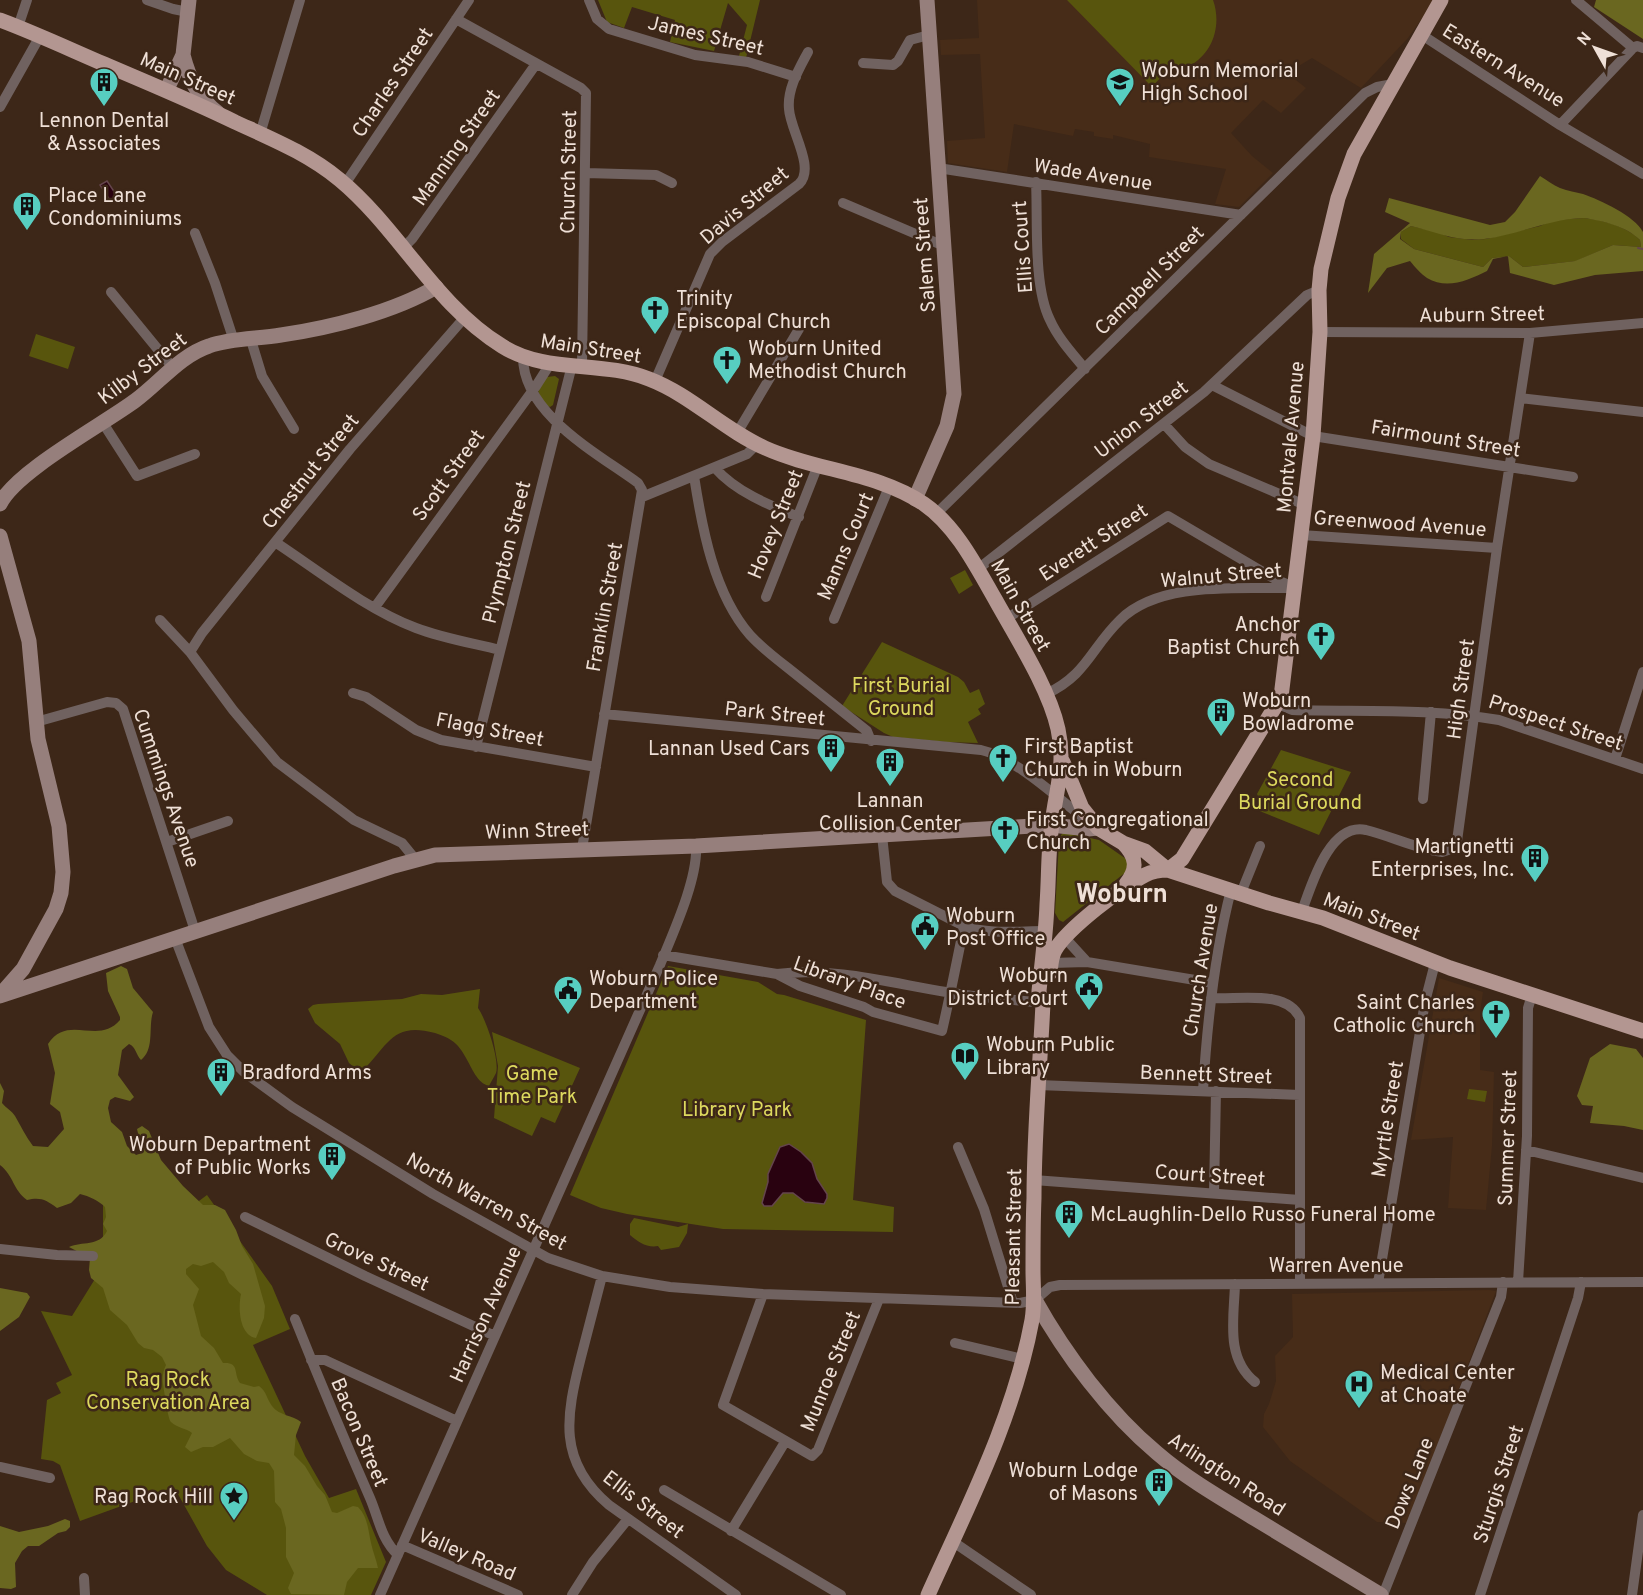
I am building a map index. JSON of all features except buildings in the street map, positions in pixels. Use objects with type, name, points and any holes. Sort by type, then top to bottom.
[{"type":"main road","name":"Montvale Avenue","points":[[1168,870],[1182,859],[1278,704],[1283,687],[1312,436],[1320,332],[1321,269],[1345,176],[1354,154],[1441,0]]},
{"type":"main road","name":"Main Street","points":[[0,20],[172,92],[309,158],[345,184],[436,287],[465,317],[497,344],[523,357],[550,364],[625,371],[654,381],[757,444],[784,456],[890,487],[915,499],[936,514],[956,537],[978,569],[1046,694],[1057,725],[1062,760],[1082,808],[1098,828],[1123,843],[1152,855],[1168,870],[1346,926],[1435,963],[1643,1031]]},
{"type":"main road","name":"Main Street","points":[[1051,825],[1062,760]]},
{"type":"main road","name":"Pleasant Street","points":[[1043,1003],[1039,991],[1047,909],[1051,825]]},
{"type":"main road","points":[[1047,909],[1052,922],[1065,938],[1122,889],[1133,876],[1136,864],[1134,856],[1123,843]]},
{"type":"main road","points":[[1122,889],[1152,872],[1168,870]]},
{"type":"main road","name":"Pleasant Street","points":[[928,1595],[991,1454],[1023,1359],[1035,1300],[1034,1180],[1043,1003],[1048,992],[1054,952],[1065,938]]},
{"type":"street","points":[[18,27],[27,0]]},
{"type":"street","points":[[147,0],[177,10],[189,6],[183,55],[172,92]]},
{"type":"street","points":[[260,134],[300,0]]},
{"type":"street","name":"Charles Street","points":[[345,184],[469,0]]},
{"type":"street","name":"James Street","points":[[589,0],[597,19],[609,29],[695,55],[748,62],[796,77]]},
{"type":"street","name":"Salem Street","points":[[915,499],[948,426],[954,401],[927,0]]},
{"type":"street","points":[[1575,0],[1638,48]]},
{"type":"street","name":"Church Street","points":[[456,19],[585,92],[586,173],[577,366]]},
{"type":"street","points":[[863,63],[893,65],[898,61],[909,40],[929,35]]},
{"type":"street","name":"Eastern Avenue","points":[[1422,35],[1560,125],[1638,48]]},
{"type":"street","points":[[0,107],[40,36]]},
{"type":"street","name":"Davis Street","points":[[654,381],[712,251],[804,178],[806,167],[789,110],[789,98],[808,52]]},
{"type":"street","points":[[183,55],[188,72],[204,100],[221,115]]},
{"type":"street","name":"Manning Street","points":[[403,248],[412,239],[536,64]]},
{"type":"street","points":[[172,92],[188,72]]},
{"type":"street","name":"Campbell Street","points":[[936,514],[1365,93],[1377,87],[1393,84]]},
{"type":"street","points":[[1560,125],[1643,174]]},
{"type":"street","name":"Wade Avenue","points":[[938,168],[1241,215]]},
{"type":"street","points":[[586,173],[656,175],[672,183]]},
{"type":"street","name":"Ellis Court","points":[[1036,182],[1039,268],[1045,308],[1059,336],[1084,369]]},
{"type":"street","points":[[843,204],[944,246]]},
{"type":"street","points":[[195,233],[215,283],[234,341]]},
{"type":"street","name":"Kilby Street","points":[[0,504],[6,494],[27,474],[140,398],[174,369],[204,348],[234,341],[299,332],[341,322],[410,301],[436,287]]},
{"type":"street","name":"Union Street","points":[[978,569],[1212,385],[1307,295],[1319,290]]},
{"type":"street","points":[[111,292],[174,369]]},
{"type":"street","name":"Chestnut Street","points":[[190,652],[202,633],[369,426],[465,317]]},
{"type":"street","name":"Auburn Street","points":[[1320,332],[1530,333],[1643,323]]},
{"type":"street","points":[[737,433],[802,324]]},
{"type":"street","name":"High Street","points":[[1302,912],[1322,860],[1338,841],[1352,831],[1366,830],[1438,852],[1447,851],[1453,847],[1460,829],[1497,548],[1530,333]]},
{"type":"street","points":[[251,339],[262,376],[294,429]]},
{"type":"street","points":[[523,357],[524,374],[537,402],[602,458],[638,483],[642,496],[747,454],[757,444]]},
{"type":"street","name":"Scott Street","points":[[375,607],[550,364]]},
{"type":"street","name":"Plympton Street","points":[[476,747],[558,422],[577,366]]},
{"type":"street","name":"Fairmount Street","points":[[1212,385],[1312,436],[1573,477]]},
{"type":"street","points":[[1520,398],[1643,412]]},
{"type":"street","points":[[102,423],[137,476],[195,454]]},
{"type":"street","points":[[1164,424],[1185,447],[1209,464],[1305,505]]},
{"type":"street","name":"Hovey Street","points":[[766,597],[818,465]]},
{"type":"street","points":[[715,468],[726,479],[762,502],[799,517]]},
{"type":"street","points":[[694,476],[711,555],[725,595],[736,616],[754,639],[864,729],[871,741]]},
{"type":"street","name":"Manns Court","points":[[834,619],[890,487]]},
{"type":"street","name":"Franklin Street","points":[[582,849],[642,496]]},
{"type":"street","name":"Everett Street","points":[[1006,619],[1168,516],[1294,588]]},
{"type":"street","name":"Greenwood Avenue","points":[[1301,535],[1497,548]]},
{"type":"street","points":[[0,536],[29,641],[38,739],[59,826],[63,881],[58,903],[23,969],[0,996]]},
{"type":"street","points":[[275,542],[375,607],[415,628],[500,650]]},
{"type":"street","name":"Walnut Street","points":[[1046,694],[1059,688],[1091,659],[1120,620],[1153,599],[1167,594],[1224,589],[1294,588]]},
{"type":"street","points":[[160,621],[190,652],[233,710],[281,766],[354,820],[402,843],[415,859]]},
{"type":"street","points":[[1615,759],[1643,672]]},
{"type":"street","name":"Flagg Street","points":[[353,693],[366,697],[420,733],[441,740],[596,767]]},
{"type":"street","name":"Cummings Avenue","points":[[36,722],[107,702],[116,703],[121,707],[126,714],[195,931]]},
{"type":"street","name":"Prospect Street","points":[[1278,704],[1292,710],[1475,715],[1499,720],[1643,769]]},
{"type":"street","points":[[1423,798],[1431,712]]},
{"type":"street","name":"Park Street","points":[[604,714],[987,752],[1009,761],[1098,828]]},
{"type":"street","points":[[167,842],[228,821]]},
{"type":"street","name":"Winn Street","points":[[0,996],[415,859],[447,854],[696,846],[1051,825],[1098,828]]},
{"type":"street","points":[[882,835],[890,887],[963,926],[983,931],[1044,931]]},
{"type":"street","name":"Harrison Avenue","points":[[380,1595],[663,955],[697,860],[696,846]]},
{"type":"street","name":"Church Avenue","points":[[1203,1091],[1213,983],[1236,892],[1260,846]]},
{"type":"street","points":[[950,993],[963,926]]},
{"type":"street","name":"North Warren Street","points":[[175,938],[209,1027],[227,1055],[244,1072],[281,1100],[390,1168],[533,1250],[574,1268],[602,1276],[670,1287],[763,1294],[1013,1303],[1035,1300]]},
{"type":"street","points":[[1065,938],[1087,962]]},
{"type":"street","points":[[663,955],[777,974]]},
{"type":"street","points":[[1051,963],[1087,962],[1213,983]]},
{"type":"street","name":"Myrtle Street","points":[[1378,1283],[1423,1011],[1435,963]]},
{"type":"street","name":"Library Place","points":[[777,974],[801,971],[839,975],[950,993],[1043,1003]]},
{"type":"street","name":"Library Place","points":[[777,974],[800,986],[873,1012],[942,1032],[950,993]]},
{"type":"street","name":"Summer Street","points":[[1518,1282],[1526,1150],[1528,1008],[1532,995]]},
{"type":"street","points":[[1211,998],[1266,998],[1282,1001],[1295,1009],[1300,1018],[1302,1027],[1299,1283]]},
{"type":"street","name":"Bennett Street","points":[[1038,1085],[1300,1095]]},
{"type":"street","points":[[1214,1192],[1216,1091]]},
{"type":"street","points":[[958,1147],[984,1209],[1013,1303]]},
{"type":"street","points":[[1526,1150],[1643,1179]]},
{"type":"street","name":"Court Street","points":[[1034,1180],[1300,1200]]},
{"type":"street","name":"Grove Street","points":[[245,1217],[365,1276],[495,1335]]},
{"type":"street","points":[[0,1249],[93,1256]]},
{"type":"street","name":"Ellis Street","points":[[602,1276],[568,1416],[569,1434],[576,1462],[591,1489],[628,1519],[736,1595]]},
{"type":"street","name":"Dows Lane","points":[[1382,1595],[1501,1295],[1503,1282]]},
{"type":"street","name":"Sturgis Street","points":[[1480,1595],[1578,1298],[1581,1282]]},
{"type":"street","name":"Warren Avenue","points":[[1035,1300],[1050,1287],[1058,1285],[1643,1282]]},
{"type":"street","points":[[1235,1284],[1235,1350],[1242,1369],[1255,1382]]},
{"type":"street","points":[[731,1531],[785,1442],[723,1404],[763,1294]]},
{"type":"street","name":"Munroe Street","points":[[785,1442],[813,1456],[818,1450],[879,1299]]},
{"type":"street","name":"Arlington Road","points":[[1035,1300],[1051,1327],[1102,1396],[1126,1424],[1157,1453],[1201,1485],[1382,1595]]},
{"type":"street","name":"Bacon Street","points":[[295,1319],[387,1544],[400,1550]]},
{"type":"street","points":[[955,1343],[1023,1359]]},
{"type":"street","points":[[311,1360],[325,1360],[457,1421]]},
{"type":"street","points":[[0,1467],[50,1478]]},
{"type":"street","points":[[664,1490],[841,1595]]},
{"type":"street","points":[[1632,1595],[1643,1515]]},
{"type":"street","points":[[572,1595],[597,1557],[628,1519]]},
{"type":"street","points":[[952,1541],[1031,1595]]},
{"type":"street","name":"Valley Road","points":[[400,1550],[518,1595]]},
{"type":"street","points":[[84,1578],[85,1595]]},
{"type":"shaded area","name":"Woburn Memorial High School","points":[[977,0],[1435,0],[1408,38],[1361,88],[1312,58],[1287,73],[1306,88],[1281,113],[1263,100],[1231,133],[1252,156],[1273,173],[1239,207],[1215,204],[1226,169],[1149,157],[1150,144],[1113,135],[1113,139],[1094,136],[1094,132],[1075,129],[1073,136],[1014,124],[1007,172],[948,163],[947,141],[985,138],[980,54],[941,55],[940,40],[979,38]]},
{"type":"shaded area","points":[[107,181],[115,193],[120,190],[123,194],[111,202],[100,185]]},
{"type":"shaded area","points":[[1439,978],[1483,992],[1480,1013],[1480,1070],[1494,1072],[1492,1146],[1486,1210],[1448,1208],[1453,1137],[1411,1140]]},
{"type":"shaded area","points":[[789,1144],[812,1163],[817,1179],[827,1194],[824,1204],[805,1202],[793,1193],[783,1193],[772,1206],[764,1206],[762,1203],[768,1174],[780,1147]]},
{"type":"shaded area","name":"Medical Center at Choate","points":[[1496,1291],[1408,1523],[1377,1522],[1290,1461],[1263,1427],[1264,1414],[1276,1381],[1275,1356],[1293,1337],[1292,1294]]},
{"type":"green space","points":[[598,0],[760,0],[746,58],[739,56],[747,25],[728,3],[714,51],[670,42],[675,20],[632,7],[624,28],[607,22]]},
{"type":"green space","points":[[1067,0],[1213,0],[1216,10],[1216,29],[1210,46],[1197,61],[1166,73],[1152,87]]},
{"type":"green space","points":[[1596,0],[1643,0],[1643,39],[1594,7]]},
{"type":"green space","points":[[1540,176],[1560,188],[1598,200],[1633,220],[1643,232],[1643,271],[1595,275],[1554,285],[1510,273],[1508,256],[1523,267],[1575,261],[1613,245],[1641,247],[1640,240],[1628,231],[1591,219],[1558,221],[1497,237],[1474,240],[1447,236],[1411,226],[1401,232],[1400,239],[1414,249],[1483,267],[1492,258],[1507,256],[1493,259],[1487,271],[1450,283],[1435,282],[1427,278],[1410,261],[1387,268],[1368,293],[1374,254],[1410,223],[1385,212],[1389,198],[1490,225],[1505,222],[1515,212]]},
{"type":"green space","points":[[1584,218],[1621,227],[1640,240],[1641,247],[1613,245],[1576,261],[1523,267],[1509,256],[1492,258],[1483,267],[1414,249],[1401,239],[1401,232],[1411,226],[1449,237],[1472,240],[1486,239],[1540,226],[1554,220]]},
{"type":"green space","points":[[36,334],[75,347],[68,369],[29,356]]},
{"type":"green space","points":[[555,376],[559,379],[553,405],[550,407],[543,404],[537,388],[547,377]]},
{"type":"green space","points":[[965,570],[973,585],[959,594],[950,578]]},
{"type":"green space","name":"First Burial Ground","points":[[882,642],[958,677],[970,693],[979,689],[985,704],[978,709],[981,714],[968,722],[978,743],[893,737],[842,706]]},
{"type":"green space","name":"Second Burial Ground","points":[[1281,750],[1351,772],[1319,835],[1252,808]]},
{"type":"green space","points":[[1064,832],[1099,840],[1129,861],[1126,872],[1063,922],[1055,913],[1059,842]]},
{"type":"green space","points":[[121,966],[127,969],[133,988],[153,1012],[150,1044],[141,1060],[129,1044],[122,1050],[118,1075],[134,1097],[130,1101],[115,1097],[110,1100],[108,1108],[111,1122],[122,1132],[127,1146],[136,1155],[142,1153],[137,1129],[142,1126],[149,1131],[161,1160],[183,1186],[203,1205],[215,1205],[225,1210],[253,1264],[265,1306],[264,1318],[256,1338],[250,1336],[243,1326],[240,1313],[241,1294],[229,1283],[224,1272],[213,1262],[201,1266],[193,1264],[186,1269],[186,1274],[199,1289],[193,1305],[201,1336],[214,1348],[223,1363],[234,1366],[240,1383],[259,1386],[275,1409],[301,1422],[296,1435],[294,1455],[305,1466],[325,1495],[332,1512],[337,1513],[353,1506],[358,1507],[364,1515],[378,1568],[358,1568],[347,1582],[344,1595],[291,1594],[288,1588],[294,1573],[286,1557],[286,1528],[281,1509],[275,1502],[274,1471],[269,1463],[257,1461],[244,1454],[230,1438],[213,1447],[203,1447],[191,1452],[185,1447],[192,1433],[176,1426],[170,1420],[163,1382],[166,1365],[162,1357],[138,1343],[127,1325],[110,1310],[103,1288],[91,1278],[90,1258],[69,1247],[95,1242],[104,1236],[107,1231],[103,1224],[106,1217],[105,1207],[94,1199],[80,1194],[71,1203],[57,1208],[43,1200],[27,1200],[0,1165],[0,1083],[4,1091],[2,1103],[14,1114],[33,1146],[48,1147],[64,1129],[60,1112],[50,1104],[55,1073],[48,1044],[56,1035],[65,1031],[102,1030],[120,1020],[108,991],[106,973]]},
{"type":"green space","name":"Library Park","points":[[668,966],[758,982],[777,994],[866,1020],[853,1200],[894,1207],[893,1232],[723,1229],[627,1214],[601,1208],[570,1195]]},
{"type":"green space","points":[[480,989],[478,1008],[488,1030],[497,1067],[489,1086],[478,1078],[454,1042],[441,1035],[421,1030],[400,1033],[385,1045],[363,1070],[355,1068],[349,1063],[340,1044],[315,1023],[308,1009],[318,1004],[402,999],[421,994],[442,995]]},
{"type":"green space","name":"Game Time Park","points":[[492,1032],[580,1068],[555,1123],[541,1117],[532,1136],[494,1118],[498,1066]]},
{"type":"green space","points":[[1610,1044],[1636,1049],[1643,1058],[1643,1130],[1590,1123],[1593,1106],[1582,1105],[1577,1096],[1590,1058]]},
{"type":"green space","points":[[1469,1089],[1487,1091],[1485,1102],[1467,1099]]},
{"type":"green space","name":"Rag Rock Conservation Area","points":[[103,1189],[164,1227],[207,1195],[272,1286],[290,1329],[253,1345],[305,1456],[329,1498],[356,1489],[386,1562],[371,1595],[267,1595],[226,1570],[207,1546],[174,1487],[80,1521],[60,1465],[41,1459],[47,1400],[61,1393],[56,1383],[72,1375],[41,1311],[72,1316],[103,1266]]},
{"type":"green space","points":[[634,1218],[678,1227],[688,1224],[687,1233],[679,1247],[661,1250],[658,1246],[643,1244],[630,1235],[630,1224]]},
{"type":"green space","points":[[0,1288],[27,1293],[30,1297],[19,1317],[0,1331]]},
{"type":"green space","points":[[65,1519],[70,1521],[70,1527],[66,1531],[58,1533],[39,1546],[28,1546],[22,1551],[15,1563],[16,1587],[0,1588],[0,1526],[19,1532],[48,1526]]},
{"type":"waterway","points":[[1638,248],[1643,249]]},
{"type":"place","name":"Lennon Dental & Associates","points":[[104,108]]},
{"type":"place","name":"Woburn Memorial High School","points":[[1120,108]]},
{"type":"place","name":"Place Lane Condominiums","points":[[27,232]]},
{"type":"place","name":"Trinity Episcopal Church","points":[[655,336]]},
{"type":"place","name":"Woburn United Methodist Church","points":[[727,386]]},
{"type":"place","name":"Anchor Baptist Church","points":[[1321,662]]},
{"type":"place","name":"Woburn Bowladrome","points":[[1221,738]]},
{"type":"place","name":"Lannan Used Cars","points":[[831,774]]},
{"type":"place","name":"First Baptist Church in Woburn","points":[[1003,784]]},
{"type":"place","name":"Lannan Collision Center","points":[[890,788]]},
{"type":"place","name":"First Congregational Church","points":[[1005,856]]},
{"type":"place","name":"Martignetti Enterprises, Inc.","points":[[1535,884]]},
{"type":"place","name":"Woburn Post Office","points":[[925,952]]},
{"type":"place","name":"Woburn District Court","points":[[1089,1012]]},
{"type":"place","name":"Woburn Police Department","points":[[568,1016]]},
{"type":"place","name":"Saint Charles Catholic Church","points":[[1496,1040]]},
{"type":"place","name":"Woburn Public Library","points":[[965,1082]]},
{"type":"place","name":"Bradford Arms","points":[[221,1098]]},
{"type":"place","name":"Woburn Department of Public Works","points":[[332,1182]]},
{"type":"place","name":"McLaughlin-Dello Russo Funeral Home","points":[[1069,1240]]},
{"type":"place","name":"Medical Center at Choate","points":[[1359,1410]]},
{"type":"place","name":"Woburn Lodge of Masons","points":[[1159,1508]]},
{"type":"place","name":"Rag Rock Hill","points":[[234,1522]]},
{"type":"district","name":"Woburn","points":[[1122,893]]}]
